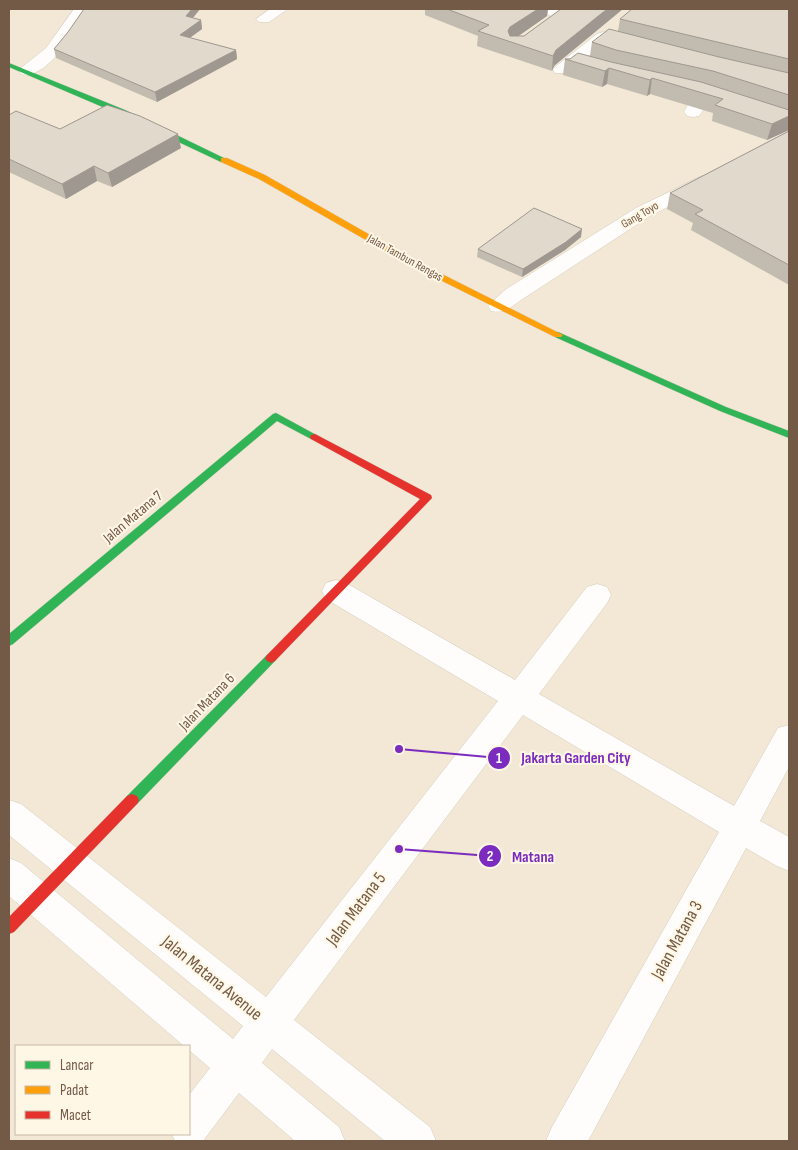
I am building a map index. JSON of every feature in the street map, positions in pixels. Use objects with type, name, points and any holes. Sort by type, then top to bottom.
[{"type":"street","points":[[34,67],[65,36],[82,9]]},
{"type":"street","points":[[264,20],[280,9]]},
{"type":"street","points":[[523,42],[562,15],[548,9]]},
{"type":"street","points":[[592,66],[567,65],[616,25]]},
{"type":"street","points":[[603,36],[640,46]]},
{"type":"street","name":"Jalan Tambun Rengas","points":[[9,64],[34,67],[122,112],[262,177],[411,262],[514,295],[566,339],[715,405],[789,435]]},
{"type":"street","points":[[693,112],[716,66]]},
{"type":"street","name":"Gang Toyo","points":[[514,295],[643,212],[717,174]]},
{"type":"street","name":"Jalan Matana 6","points":[[9,927],[427,498],[276,416]]},
{"type":"street","name":"Jalan Matana 7","points":[[9,641],[276,416]]},
{"type":"street","points":[[336,591],[789,855]]},
{"type":"street","name":"Jalan Matana 5","points":[[190,1126],[597,595]]},
{"type":"street","name":"Jalan Matana 3","points":[[566,1141],[789,738]]},
{"type":"street","name":"Jalan Matana Avenue","points":[[9,815],[416,1141]]},
{"type":"street","points":[[9,874],[325,1141]]},
{"type":"shaded area","points":[[9,9],[789,9],[789,1141],[9,1141]]},
{"type":"building","points":[[84,9],[192,9],[186,16],[201,20],[180,35],[236,50],[155,92],[54,49]]},
{"type":"building","points":[[447,9],[538,9],[510,27],[508,31],[510,36],[524,36],[561,9],[607,9],[556,50],[553,56],[478,31],[489,25]]},
{"type":"building","points":[[632,9],[789,9],[789,59],[620,19]]},
{"type":"building","points":[[609,29],[789,73],[789,95],[713,71],[616,50],[592,42]]},
{"type":"building","points":[[578,53],[701,82],[789,110],[789,116],[772,124],[715,105],[723,99],[652,78],[650,80],[609,68],[605,71],[565,59],[570,59]]},
{"type":"building","points":[[107,105],[140,116],[178,134],[108,173],[94,166],[62,184],[9,159],[9,115],[16,111],[60,129]]},
{"type":"building","points":[[789,131],[789,265],[695,214],[703,210],[670,193]]},
{"type":"building","points":[[534,208],[582,229],[566,242],[523,269],[478,249]]},
{"type":"traffic: fast","points":[[9,65],[122,112],[224,160]]},
{"type":"traffic: fast","points":[[558,335],[723,409],[789,435]]},
{"type":"traffic: fast","points":[[9,641],[276,416],[315,437]]},
{"type":"traffic: fast","points":[[132,800],[271,658]]},
{"type":"traffic: slow","points":[[224,160],[262,177],[411,262],[558,335]]},
{"type":"traffic: jam","points":[[271,658],[427,498],[315,437]]},
{"type":"traffic: jam","points":[[9,927],[132,800]]},
{"type":"place","name":"Jakarta Garden City","points":[[399,749]]},
{"type":"place","name":"Matana","points":[[399,849]]}]
